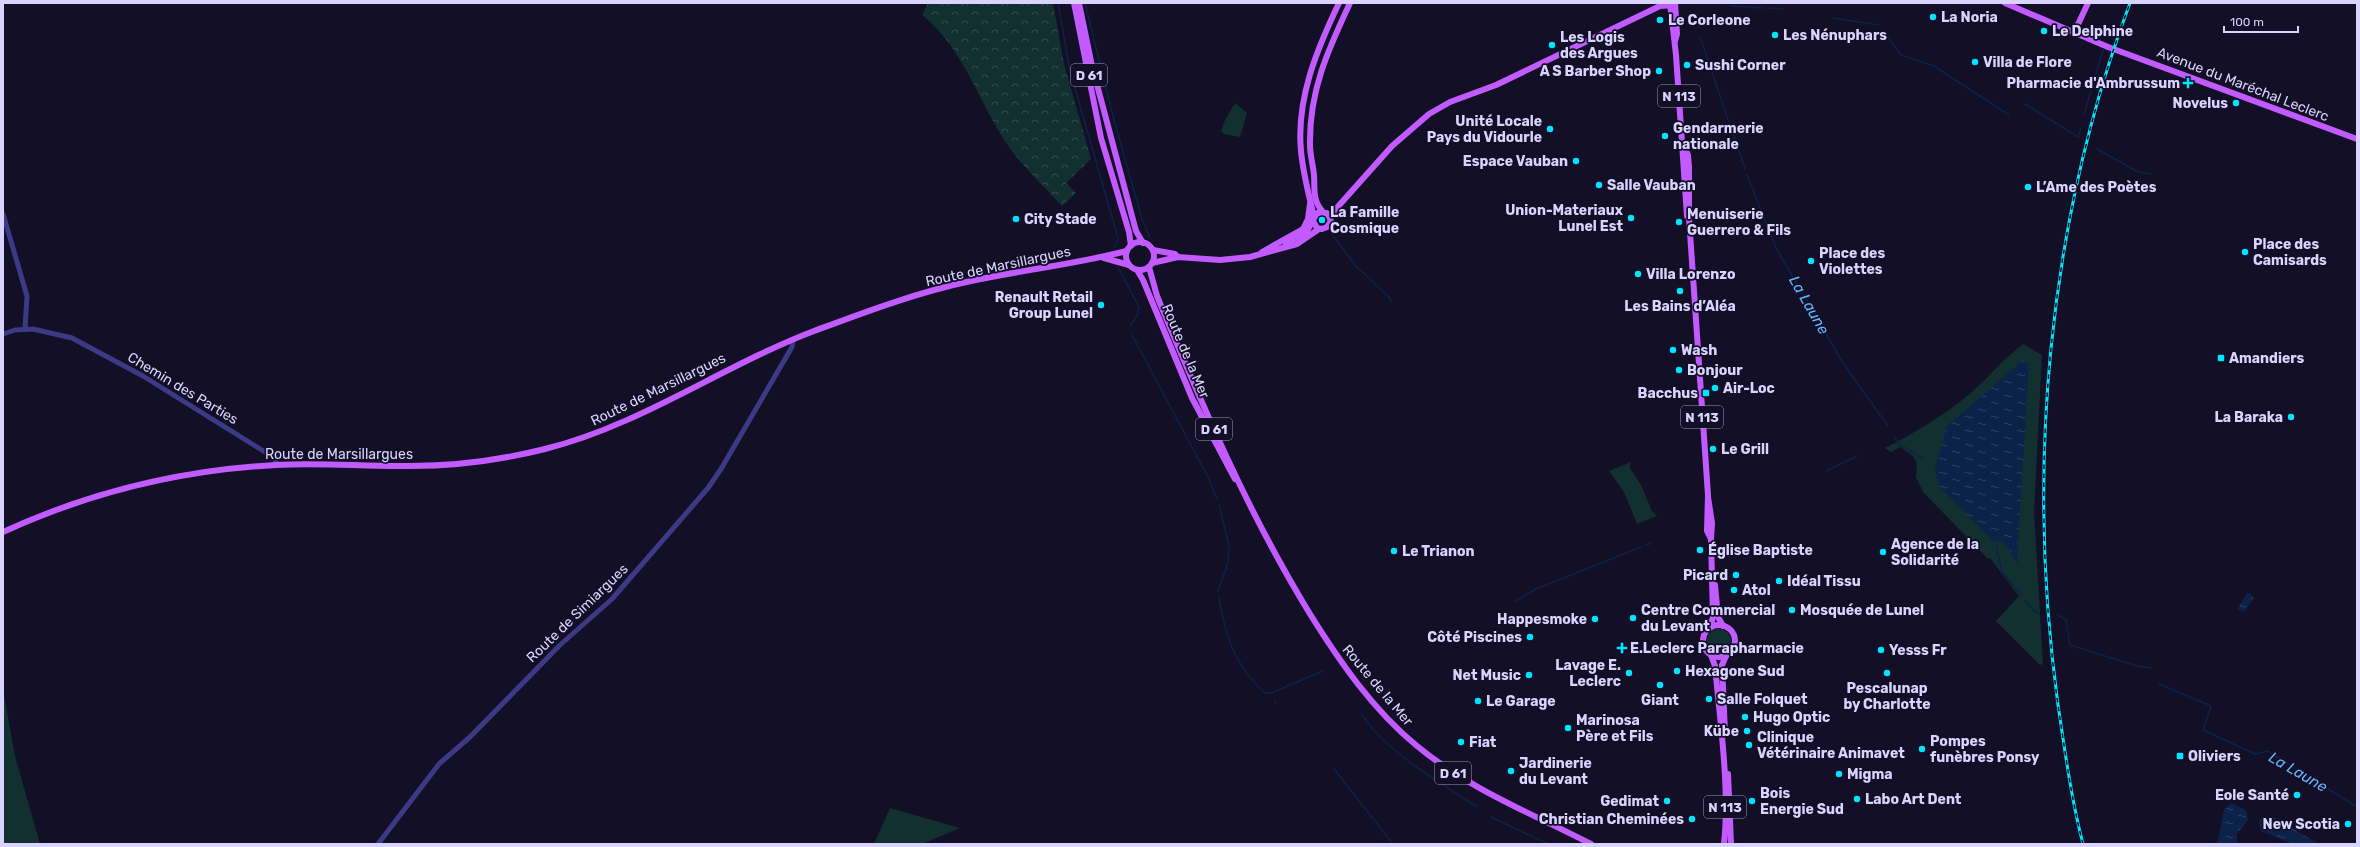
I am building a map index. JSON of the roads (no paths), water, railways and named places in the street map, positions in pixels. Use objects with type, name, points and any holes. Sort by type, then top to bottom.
[{"type":"main road","name":"D 61","points":[[1074,3],[1101,138],[1129,232],[1129,249]]},
{"type":"main road","name":"D 61","points":[[1078,3],[1109,132],[1136,231],[1143,243]]},
{"type":"main road","points":[[1319,229],[1313,219],[1300,151],[1302,119],[1310,70],[1339,3]]},
{"type":"main road","points":[[1178,257],[1175,254],[1153,250],[1143,243],[1129,249],[1129,265],[1137,270],[1143,270],[1151,265],[1178,257],[1230,259],[1260,254],[1302,241],[1319,229],[1327,227],[1330,222],[1327,214],[1316,205],[1314,196],[1315,187],[1310,146],[1312,114],[1321,66],[1350,3]]},
{"type":"main road","name":"Avenue du Maréchal Leclerc","points":[[2004,3],[2121,52],[2357,139]]},
{"type":"main road","points":[[2074,33],[2088,3]]},
{"type":"main road","points":[[1280,248],[1300,237],[1313,219],[1334,211],[1392,146],[1429,114],[1450,102],[1496,85],[1660,6],[1673,4]]},
{"type":"main road","name":"N 113","points":[[1673,4],[1677,34],[1675,40],[1682,142],[1688,155],[1686,167],[1688,204],[1708,495],[1707,531],[1711,539],[1713,618],[1710,628]]},
{"type":"main road","points":[[1260,254],[1269,247],[1303,229],[1308,218],[1310,204]]},
{"type":"main road","name":"Route de Marsillargues","points":[[3,532],[61,508],[110,492],[184,476],[278,464],[413,466],[455,464],[496,460],[546,449],[580,439],[629,420],[732,366],[792,340],[839,322],[949,286],[1018,272],[1104,258],[1129,249]]},
{"type":"main road","points":[[1151,265],[1153,250]]},
{"type":"main road","name":"Route de Marsillargues","points":[[1104,258],[1129,265]]},
{"type":"main road","name":"Route de la Mer","points":[[1151,265],[1157,296],[1238,483],[1285,571],[1332,650],[1360,688],[1400,732],[1446,768],[1500,798],[1592,844]]},
{"type":"main road","name":"Route de la Mer","points":[[1137,270],[1143,280],[1203,421],[1231,474],[1238,483]]},
{"type":"main road","name":"N 113","points":[[1712,570],[1718,617],[1723,626]]},
{"type":"main road","points":[[1723,626],[1732,632],[1735,640],[1733,650],[1726,656],[1716,657],[1706,651],[1703,641],[1710,628],[1723,626]]},
{"type":"main road","name":"N 113","points":[[1711,655],[1715,666],[1723,763],[1726,822],[1724,844]]},
{"type":"main road","name":"N 113","points":[[1726,656],[1722,665],[1722,681],[1732,844]]},
{"type":"street","points":[[3,214],[27,296],[25,329]]},
{"type":"street","name":"Chemin des Parties","points":[[3,334],[25,329],[42,330],[72,338],[143,376],[273,457],[278,464]]},
{"type":"street","name":"Route de Simiargues","points":[[378,844],[439,764],[470,737],[558,647],[620,591],[712,482],[792,347],[792,340]]},
{"type":"water","points":[[2022,361],[2029,364],[2017,564],[2008,547],[2000,541],[1995,543],[1939,486],[1935,468],[1947,426]]},
{"type":"water","points":[[2247,593],[2250,593],[2254,598],[2245,611],[2237,610]]},
{"type":"water","points":[[2231,803],[2246,810],[2248,820],[2237,834],[2237,844],[2217,844],[2224,810]]},
{"type":"water","points":[[2263,816],[2275,818],[2319,844],[2293,844],[2261,831],[2259,821]]},
{"type":"waterway","points":[[1058,3],[1070,71],[1118,238],[1115,247]]},
{"type":"waterway","points":[[1085,3],[1113,116],[1142,219],[1150,238]]},
{"type":"waterway","points":[[1730,6],[1763,8]]},
{"type":"waterway","points":[[1768,8],[1783,9]]},
{"type":"waterway","name":"La Laune","points":[[1696,17],[1699,28]]},
{"type":"waterway","points":[[1833,18],[1879,25]]},
{"type":"waterway","points":[[1884,32],[1901,55],[1934,66],[2009,115]]},
{"type":"waterway","name":"La Laune","points":[[1700,37],[1745,169]]},
{"type":"waterway","points":[[2084,114],[2103,50]]},
{"type":"waterway","points":[[2025,104],[2078,137],[2081,128]]},
{"type":"waterway","points":[[2097,149],[2138,172],[2151,174]]},
{"type":"waterway","name":"La Laune","points":[[1747,175],[1776,248],[1843,363],[1888,426]]},
{"type":"waterway","points":[[1334,237],[1356,266],[1389,297],[1391,302]]},
{"type":"waterway","points":[[1118,267],[1139,307],[1137,316],[1130,326]]},
{"type":"waterway","points":[[1132,335],[1208,477],[1217,499]]},
{"type":"waterway","name":"La Laune","points":[[1895,438],[1899,444],[1923,459]]},
{"type":"waterway","points":[[1826,471],[1857,456]]},
{"type":"waterway","points":[[1218,591],[1228,563],[1229,546],[1219,505]]},
{"type":"waterway","points":[[1645,546],[1651,543]]},
{"type":"waterway","name":"La Laune","points":[[1996,546],[2002,572],[2022,596]]},
{"type":"waterway","points":[[1516,601],[1536,589],[1641,547]]},
{"type":"waterway","points":[[1219,597],[1224,625],[1233,650],[1246,672],[1265,693],[1271,693],[1323,671]]},
{"type":"waterway","name":"La Laune","points":[[2025,600],[2032,609],[2039,614]]},
{"type":"waterway","name":"La Laune","points":[[2058,615],[2066,620],[2070,645],[2137,666],[2152,668]]},
{"type":"waterway","name":"La Laune","points":[[2159,684],[2211,706],[2203,730],[2255,754],[2268,751],[2357,807]]},
{"type":"waterway","points":[[1275,700],[1276,704]]},
{"type":"waterway","points":[[1362,714],[1371,727],[1384,740],[1415,766],[1478,807]]},
{"type":"waterway","points":[[1334,769],[1393,844]]},
{"type":"waterway","points":[[1491,817],[1548,844]]},
{"type":"railway","points":[[2083,844],[2063,740],[2049,617],[2044,528],[2045,439],[2051,350],[2062,261],[2079,173],[2102,87],[2130,3]]},
{"type":"place","name":"La Noria","points":[[1933,17]]},
{"type":"place","name":"Le Corleone","points":[[1660,20]]},
{"type":"place","name":"Le Delphine","points":[[2044,31]]},
{"type":"place","name":"Les Nénuphars","points":[[1775,35]]},
{"type":"place","name":"Les Logis des Argues","points":[[1552,45]]},
{"type":"place","name":"Villa de Flore","points":[[1975,62]]},
{"type":"place","name":"Sushi Corner","points":[[1687,65]]},
{"type":"place","name":"A S Barber Shop","points":[[1659,71]]},
{"type":"place","name":"Pharmacie d'Ambrussum","points":[[2188,83]]},
{"type":"place","name":"Novelus","points":[[2236,103]]},
{"type":"place","name":"Unité Locale Pays du Vidourle","points":[[1550,129]]},
{"type":"place","name":"Gendarmerie nationale","points":[[1665,136]]},
{"type":"place","name":"Espace Vauban","points":[[1576,161]]},
{"type":"place","name":"Salle Vauban","points":[[1599,185]]},
{"type":"place","name":"L’Ame des Poètes","points":[[2028,187]]},
{"type":"place","name":"Union-Materiaux Lunel Est","points":[[1631,218]]},
{"type":"place","name":"City Stade","points":[[1016,219]]},
{"type":"place","name":"La Famille Cosmique","points":[[1322,220]]},
{"type":"place","name":"Menuiserie Guerrero & Fils","points":[[1679,222]]},
{"type":"place","name":"Place des Camisards","points":[[2245,252]]},
{"type":"place","name":"Place des Violettes","points":[[1811,261]]},
{"type":"place","name":"Villa Lorenzo","points":[[1638,274]]},
{"type":"place","name":"Les Bains d’Aléa","points":[[1680,291]]},
{"type":"place","name":"Renault Retail Group Lunel","points":[[1101,305]]},
{"type":"place","name":"Wash","points":[[1673,350]]},
{"type":"place","name":"Amandiers","points":[[2221,358]]},
{"type":"place","name":"Bonjour","points":[[1679,370]]},
{"type":"place","name":"Air-Loc","points":[[1715,388]]},
{"type":"place","name":"Bacchus","points":[[1706,393]]},
{"type":"place","name":"La Baraka","points":[[2291,417]]},
{"type":"place","name":"Le Grill","points":[[1713,449]]},
{"type":"place","name":"Église Baptiste","points":[[1700,550]]},
{"type":"place","name":"Le Trianon","points":[[1394,551]]},
{"type":"place","name":"Agence de la Solidarité","points":[[1883,552]]},
{"type":"place","name":"Picard","points":[[1736,575]]},
{"type":"place","name":"Idéal Tissu","points":[[1779,581]]},
{"type":"place","name":"Atol","points":[[1734,590]]},
{"type":"place","name":"Mosquée de Lunel","points":[[1792,610]]},
{"type":"place","name":"Centre Commercial du Levant","points":[[1633,618]]},
{"type":"place","name":"Happesmoke","points":[[1595,619]]},
{"type":"place","name":"Côté Piscines","points":[[1530,637]]},
{"type":"place","name":"E.Leclerc Parapharmacie","points":[[1622,648]]},
{"type":"place","name":"Yesss Fr","points":[[1881,650]]},
{"type":"place","name":"Hexagone Sud","points":[[1677,671]]},
{"type":"place","name":"Lavage E. Leclerc","points":[[1629,673]]},
{"type":"place","name":"Pescalunap by Charlotte","points":[[1887,673]]},
{"type":"place","name":"Net Music","points":[[1529,675]]},
{"type":"place","name":"Giant","points":[[1660,685]]},
{"type":"place","name":"Salle Folquet","points":[[1709,699]]},
{"type":"place","name":"Le Garage","points":[[1478,701]]},
{"type":"place","name":"Hugo Optic","points":[[1745,717]]},
{"type":"place","name":"Marinosa Père et Fils","points":[[1568,728]]},
{"type":"place","name":"Kübe","points":[[1747,731]]},
{"type":"place","name":"Fiat","points":[[1461,742]]},
{"type":"place","name":"Clinique Vétérinaire Animavet","points":[[1749,745]]},
{"type":"place","name":"Pompes funèbres Ponsy","points":[[1922,749]]},
{"type":"place","name":"Oliviers","points":[[2180,756]]},
{"type":"place","name":"Jardinerie du Levant","points":[[1511,771]]},
{"type":"place","name":"Migma","points":[[1839,774]]},
{"type":"place","name":"Eole Santé","points":[[2297,795]]},
{"type":"place","name":"Labo Art Dent","points":[[1857,799]]},
{"type":"place","name":"Gedimat","points":[[1667,801]]},
{"type":"place","name":"Bois Energie Sud","points":[[1752,801]]},
{"type":"place","name":"Christian Cheminées","points":[[1692,819]]},
{"type":"place","name":"New Scotia","points":[[2348,824]]}]
